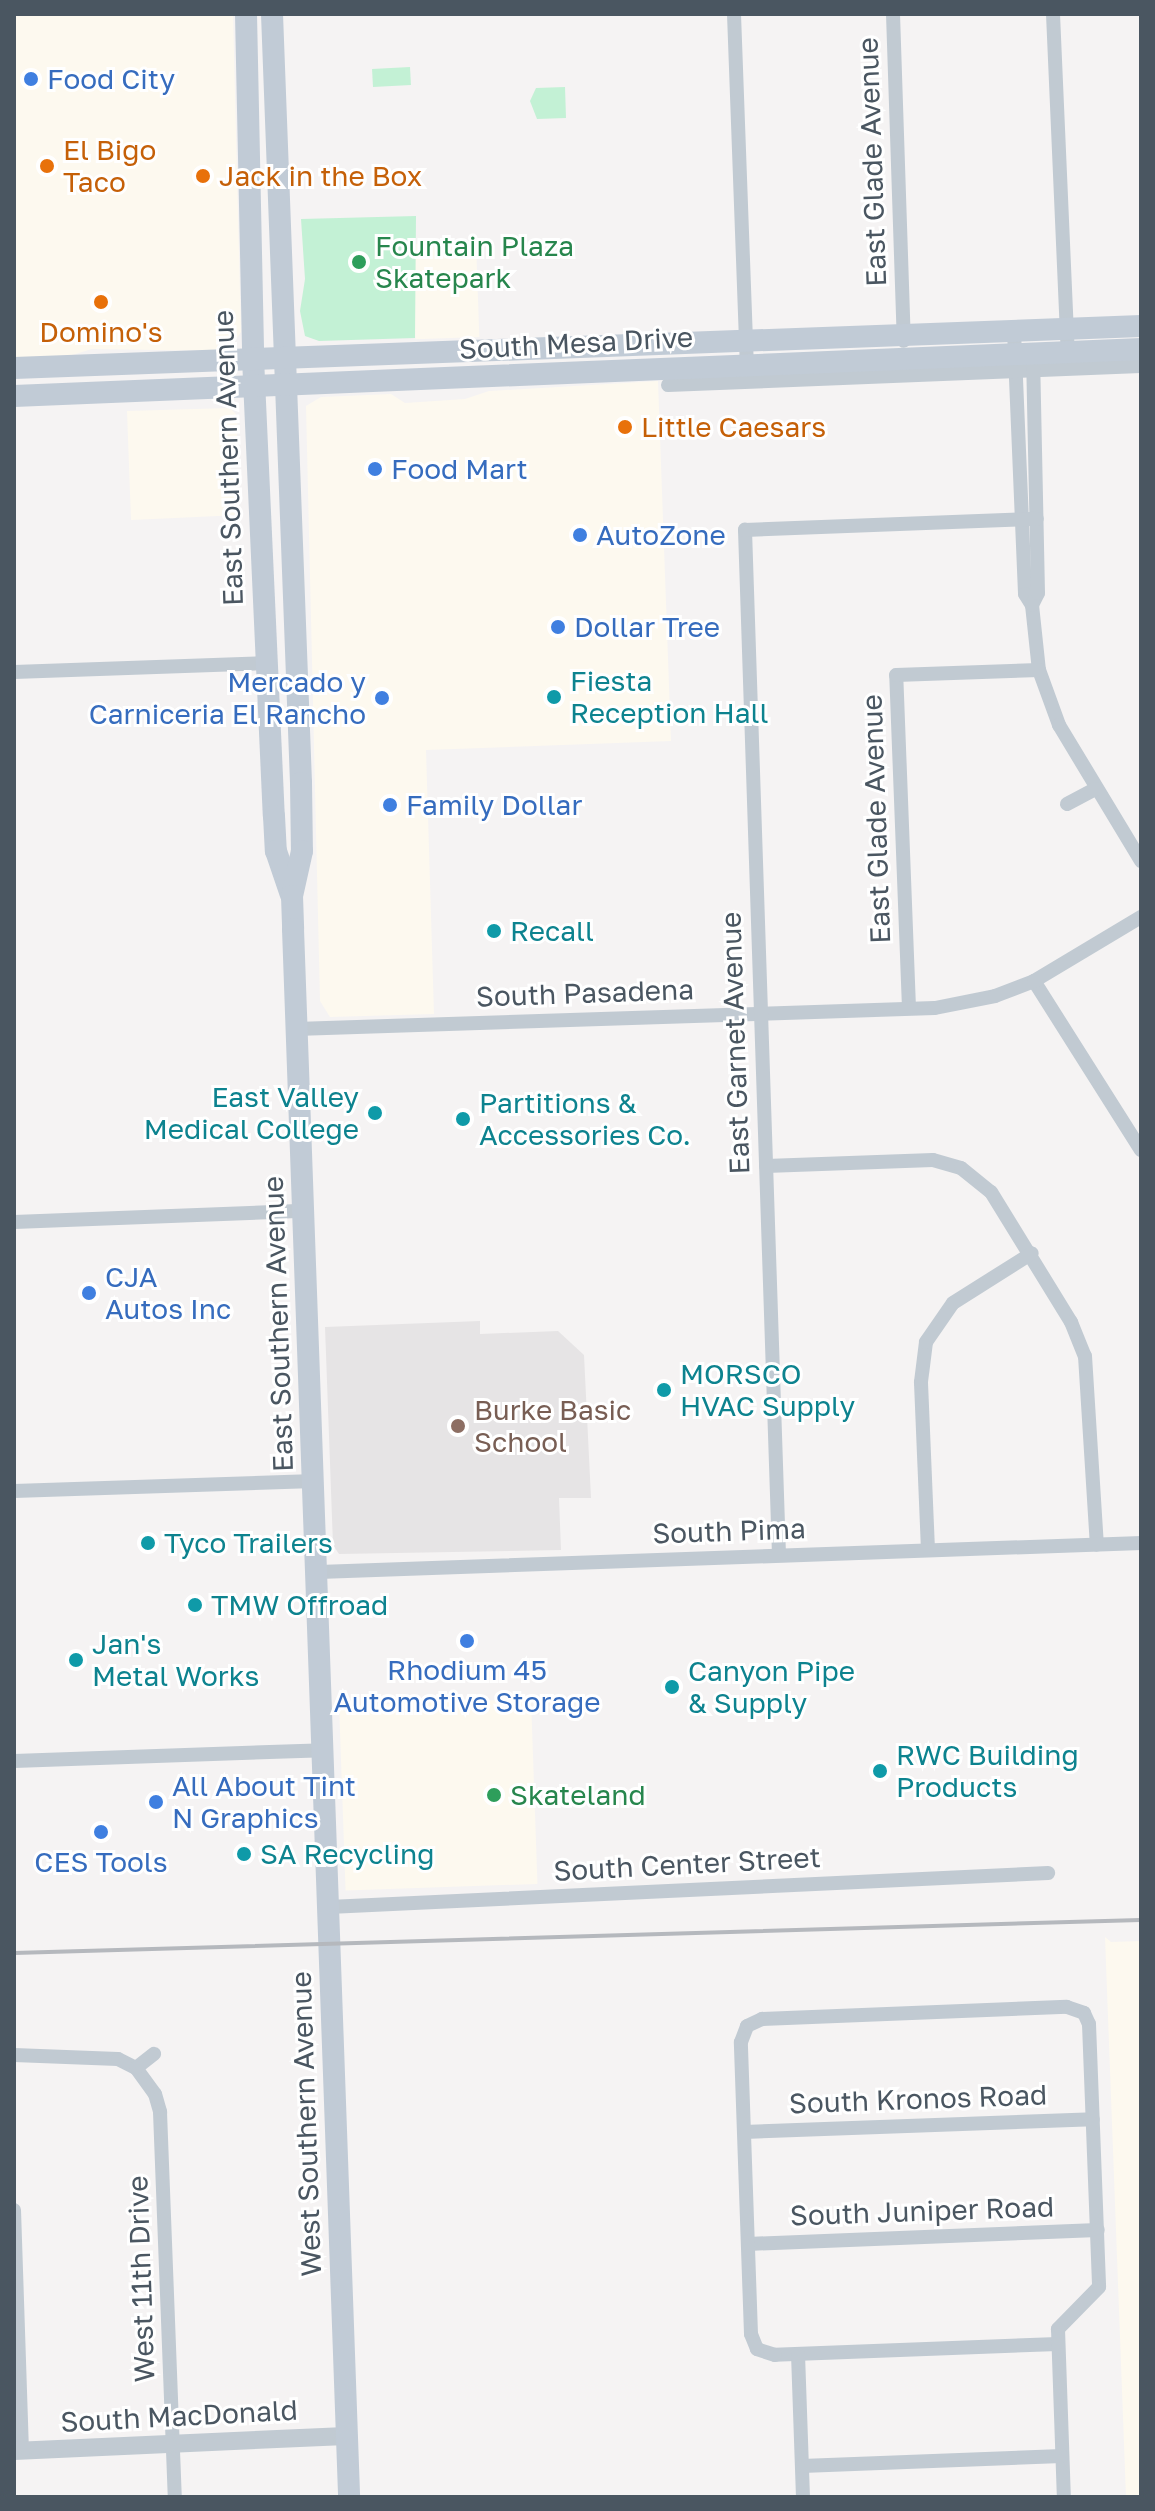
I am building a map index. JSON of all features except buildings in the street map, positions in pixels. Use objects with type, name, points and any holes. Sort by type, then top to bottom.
[{"type":"main road","name":"East Southern Avenue","points":[[246,14],[254,387],[276,851],[292,896]]},
{"type":"main road","name":"East Southern Avenue","points":[[272,14],[288,356],[301,783],[302,851],[292,896],[324,1750]]},
{"type":"main road","points":[[246,42],[261,76],[271,157],[280,172]]},
{"type":"main road","name":"South Mesa Drive","points":[[1023,351],[1067,329],[1141,326]]},
{"type":"main road","name":"South Mesa Drive","points":[[14,368],[746,340],[1023,351],[1141,349]]},
{"type":"main road","name":"South Mesa Drive","points":[[14,396],[747,363],[904,346]]},
{"type":"main road","points":[[14,383],[66,375],[89,364]]},
{"type":"main road","points":[[267,663],[281,671],[285,683],[291,766],[301,783]]},
{"type":"main road","name":"West Southern Avenue","points":[[324,1750],[349,2497]]},
{"type":"street","points":[[734,14],[747,363]]},
{"type":"street","name":"East Glade Avenue","points":[[893,14],[904,346]]},
{"type":"street","points":[[1053,14],[1068,352]]},
{"type":"street","points":[[1023,351],[1030,519],[1025,594],[1032,605],[1039,670],[1059,725],[1141,861]]},
{"type":"street","name":"South Mesa Drive","points":[[668,385],[1023,351],[1141,366]]},
{"type":"street","name":"East Garnet Avenue","points":[[779,1555],[745,530],[1030,519]]},
{"type":"street","points":[[14,672],[267,663]]},
{"type":"street","name":"East Glade Avenue","points":[[909,1008],[896,675],[1039,670]]},
{"type":"street","points":[[1067,804],[1095,789]]},
{"type":"street","name":"South Pasadena","points":[[296,1029],[964,1004],[1034,981],[1141,917]]},
{"type":"street","points":[[1034,981],[1141,1150]]},
{"type":"street","points":[[766,1166],[949,1163],[991,1192],[1032,1253],[1085,1356],[1097,1545]]},
{"type":"street","points":[[14,1222],[304,1211]]},
{"type":"street","points":[[928,1550],[921,1382],[926,1342],[953,1303],[1032,1253]]},
{"type":"street","points":[[14,1491],[315,1481]]},
{"type":"street","name":"South Pima","points":[[319,1572],[1141,1543]]},
{"type":"street","points":[[14,1761],[324,1750]]},
{"type":"street","name":"South Center Street","points":[[329,1907],[1048,1873]]},
{"type":"street","points":[[1058,2344],[798,2354],[757,2349],[751,2334],[741,2042],[747,2026],[762,2019],[1067,2007],[1084,2013],[1089,2024],[1099,2287],[1058,2329],[1064,2497]]},
{"type":"street","points":[[14,2055],[93,2054],[136,2068],[154,2054]]},
{"type":"street","name":"West 11th Drive","points":[[136,2068],[150,2081],[160,2112],[175,2497]]},
{"type":"street","name":"South Kronos Road","points":[[744,2132],[1093,2119]]},
{"type":"street","points":[[14,2210],[18,2451]]},
{"type":"street","name":"South Juniper Road","points":[[748,2244],[1098,2230]]},
{"type":"street","points":[[798,2354],[803,2497]]},
{"type":"street","name":"South MacDonald","points":[[18,2451],[346,2436]]},
{"type":"street","points":[[802,2466],[1062,2456]]},
{"type":"shaded area","points":[[14,14],[233,14],[241,332],[228,351],[92,349],[59,359],[14,362]]},
{"type":"shaded area","points":[[476,242],[479,337],[415,339],[412,244]]},
{"type":"shaded area","points":[[658,381],[671,741],[426,750],[434,1014],[330,1017],[320,1001],[306,406],[321,397],[391,394],[405,403],[465,399],[489,391]]},
{"type":"shaded area","points":[[230,408],[236,414],[238,429],[230,474],[236,477],[240,515],[131,520],[127,411]]},
{"type":"shaded area","name":"Burke Basic School","points":[[480,1321],[480,1334],[558,1331],[584,1355],[591,1498],[559,1498],[561,1550],[339,1554],[333,1545],[325,1327]]},
{"type":"shaded area","points":[[531,1699],[537,1884],[346,1891],[339,1706]]},
{"type":"shaded area","points":[[1105,1937],[1111,1942],[1141,1941],[1141,2497],[1126,2497]]},
{"type":"green space","points":[[410,67],[411,85],[373,87],[372,69]]},
{"type":"green space","points":[[565,87],[566,118],[537,119],[530,101],[536,88]]},
{"type":"green space","name":"Fountain Plaza Skatepark","points":[[416,216],[415,338],[319,341],[305,336],[300,311],[305,279],[301,219]]},
{"type":"railway","points":[[14,1953],[1141,1920]]},
{"type":"place","name":"Food City","points":[[31,79]]},
{"type":"place","name":"El Bigo Taco","points":[[47,166]]},
{"type":"place","name":"Jack in the Box","points":[[203,176]]},
{"type":"place","name":"Fountain Plaza Skatepark","points":[[359,262]]},
{"type":"place","name":"Domino's","points":[[101,302]]},
{"type":"place","name":"Little Caesars","points":[[625,427]]},
{"type":"place","name":"Food Mart","points":[[375,469]]},
{"type":"place","name":"AutoZone","points":[[580,535]]},
{"type":"place","name":"Dollar Tree","points":[[558,627]]},
{"type":"place","name":"Fiesta Reception Hall","points":[[554,697]]},
{"type":"place","name":"Mercado y Carniceria El Rancho","points":[[382,698]]},
{"type":"place","name":"Family Dollar","points":[[390,805]]},
{"type":"place","name":"Recall","points":[[494,931]]},
{"type":"place","name":"East Valley Medical College","points":[[375,1113]]},
{"type":"place","name":"Partitions & Accessories Co.","points":[[463,1119]]},
{"type":"place","name":"CJA Autos Inc","points":[[89,1293]]},
{"type":"place","name":"MORSCO HVAC Supply","points":[[664,1390]]},
{"type":"place","name":"Burke Basic School","points":[[458,1426]]},
{"type":"place","name":"Tyco Trailers","points":[[148,1543]]},
{"type":"place","name":"TMW Offroad","points":[[195,1605]]},
{"type":"place","name":"Rhodium 45 Automotive Storage","points":[[467,1641]]},
{"type":"place","name":"Jan's Metal Works","points":[[76,1660]]},
{"type":"place","name":"Canyon Pipe & Supply","points":[[672,1687]]},
{"type":"place","name":"RWC Building Products","points":[[880,1771]]},
{"type":"place","name":"Skateland","points":[[494,1795]]},
{"type":"place","name":"All About Tint N Graphics","points":[[156,1802]]},
{"type":"place","name":"CES Tools","points":[[101,1832]]},
{"type":"place","name":"SA Recycling","points":[[244,1854]]}]
